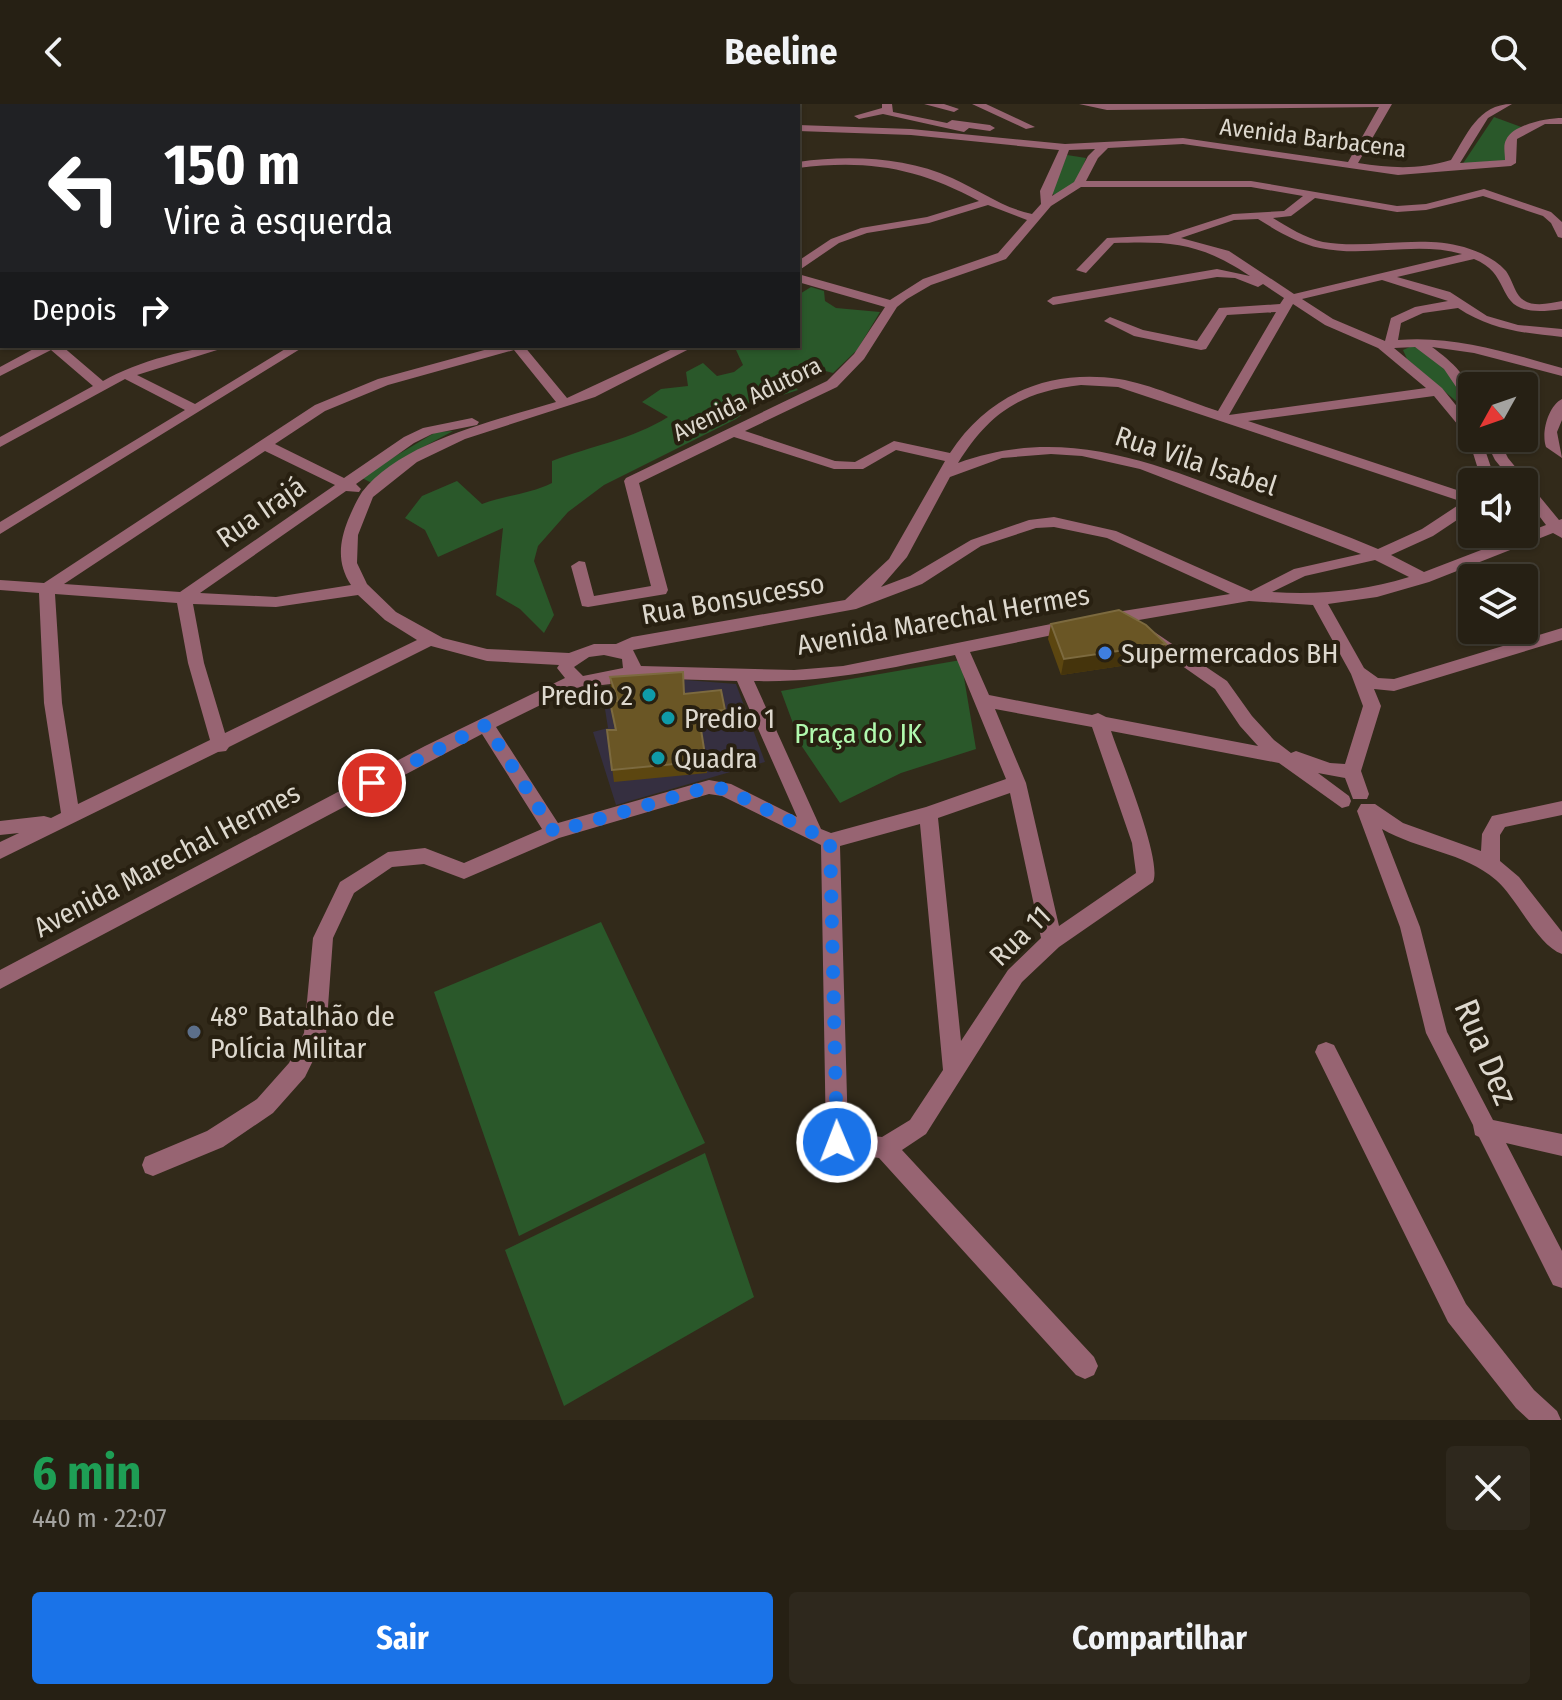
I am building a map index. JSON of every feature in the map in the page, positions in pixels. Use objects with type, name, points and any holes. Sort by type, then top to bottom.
[{"type":"street","points":[[929,104],[954,109]]},
{"type":"street","points":[[977,104],[1030,127]]},
{"type":"street","points":[[1084,104],[1107,107],[1386,104]]},
{"type":"street","points":[[1350,167],[1386,104]]},
{"type":"street","name":"Avenida Barbacena","points":[[800,128],[911,132],[1065,147],[1183,141],[1398,172],[1443,167],[1461,155],[1484,116],[1507,104]]},
{"type":"street","points":[[859,116],[886,107],[894,116],[990,128]]},
{"type":"street","points":[[938,121],[982,134],[993,142]]},
{"type":"street","points":[[1443,167],[1511,163],[1510,141],[1513,137],[1543,121],[1562,121]]},
{"type":"street","points":[[1559,135],[1553,130],[1562,121]]},
{"type":"street","points":[[1047,204],[1046,191],[1065,147]]},
{"type":"street","points":[[1103,147],[1093,156],[1079,184],[1251,184],[1397,209],[1426,207],[1484,192],[1547,214],[1556,221],[1562,235]]},
{"type":"street","points":[[800,165],[837,162],[922,171],[945,179],[1010,213],[1036,218]]},
{"type":"street","name":"Avenida Adutora","points":[[579,566],[588,602],[660,590],[631,481],[840,379],[892,305],[927,282],[1002,256],[1047,204],[1079,184]]},
{"type":"street","points":[[1082,270],[1111,240],[1169,238],[1233,217],[1295,210],[1315,193]]},
{"type":"street","points":[[800,266],[835,241],[865,230],[929,220],[987,202]]},
{"type":"street","points":[[1547,214],[1562,207]]},
{"type":"street","points":[[1261,216],[1297,237],[1324,245],[1450,248],[1477,255],[1499,268],[1510,284],[1514,300],[1522,306],[1539,309],[1562,305]]},
{"type":"street","points":[[1169,238],[1225,254],[1272,288],[1287,303],[1387,345],[1437,391],[1458,417]]},
{"type":"street","points":[[1110,321],[1139,333],[1201,346],[1223,311],[1287,303],[1381,276],[1477,255]]},
{"type":"street","points":[[1053,301],[1217,273],[1237,275],[1272,288]]},
{"type":"street","points":[[1381,276],[1446,295],[1483,319],[1562,333]]},
{"type":"street","points":[[800,279],[892,305]]},
{"type":"street","points":[[1227,418],[1287,303]]},
{"type":"street","points":[[1387,345],[1395,321],[1406,313],[1422,308],[1464,304]]},
{"type":"street","points":[[1387,345],[1416,343],[1498,354],[1562,372]]},
{"type":"street","points":[[1416,343],[1449,366],[1458,379]]},
{"type":"street","points":[[0,372],[48,348]]},
{"type":"street","points":[[54,348],[100,385]]},
{"type":"street","points":[[0,443],[147,360],[213,348]]},
{"type":"street","points":[[0,529],[296,348]]},
{"type":"street","points":[[47,588],[267,446],[320,408],[351,393],[509,348]]},
{"type":"street","points":[[518,348],[564,403]]},
{"type":"street","points":[[574,681],[565,668],[570,659],[488,656],[428,641],[401,626],[361,589],[347,559],[352,529],[367,495],[396,470],[437,443],[564,403],[685,348]]},
{"type":"street","points":[[125,374],[196,410]]},
{"type":"street","name":"Rua Bonsucesso","points":[[570,659],[586,653],[620,649],[632,643],[850,605],[896,563],[953,458],[997,406],[1031,387],[1063,380],[1119,383],[1458,497]]},
{"type":"street","points":[[1227,418],[1437,391]]},
{"type":"street","points":[[1562,403],[1550,432],[1551,444],[1562,454]]},
{"type":"street","name":"Rua Irajá","points":[[184,597],[409,440],[428,431],[509,418]]},
{"type":"street","points":[[731,431],[834,465],[858,466],[894,445],[953,458]]},
{"type":"street","points":[[267,446],[367,495]]},
{"type":"street","name":"Rua Vila Isabel","points":[[943,474],[1020,451],[1068,451],[1105,458],[1182,479],[1380,554],[1423,578]]},
{"type":"street","points":[[850,605],[888,593],[976,543],[1012,528],[1054,522],[1111,534],[1253,596],[1318,600],[1377,592],[1560,528],[1538,503]]},
{"type":"street","points":[[1253,596],[1285,575],[1380,554],[1422,537],[1458,512]]},
{"type":"street","points":[[0,585],[276,602],[361,589]]},
{"type":"street","points":[[47,588],[49,674],[65,818]]},
{"type":"street","name":"Avenida Marechal Hermes","points":[[0,980],[574,681],[606,680],[631,672],[794,676],[843,672],[1155,609],[1253,596]]},
{"type":"street","points":[[184,597],[196,663],[220,746]]},
{"type":"street","points":[[1318,600],[1359,674],[1372,706]]},
{"type":"street","points":[[1155,609],[1151,622],[1157,639]]},
{"type":"street","points":[[1120,618],[1157,639],[1221,685],[1246,721],[1275,751],[1391,827],[1490,865],[1509,879],[1562,945]]},
{"type":"street","points":[[1359,674],[1373,684],[1394,685],[1562,634]]},
{"type":"street","points":[[0,851],[220,746],[428,641]]},
{"type":"street","points":[[960,647],[1017,783],[1052,941]]},
{"type":"street","points":[[620,649],[631,658],[631,672]]},
{"type":"street","points":[[742,673],[822,838],[837,1142],[885,1148],[1085,1366]]},
{"type":"street","points":[[1359,804],[1352,771],[1372,706],[1394,685]]},
{"type":"street","points":[[981,700],[1275,751],[1314,766],[1352,771]]},
{"type":"street","name":"Rua 11","points":[[885,1148],[918,1127],[1015,976],[1052,941],[1146,876],[1141,843],[1098,719]]},
{"type":"street","points":[[486,725],[554,832]]},
{"type":"street","points":[[153,1165],[215,1139],[252,1115],[265,1106],[297,1070],[315,1034],[323,938],[347,888],[388,860],[425,856],[464,871],[554,832],[709,787],[725,789],[822,838],[928,814],[1017,783]]},
{"type":"street","name":"Rua Dez","points":[[1359,804],[1379,841],[1410,927],[1437,1033],[1483,1128],[1562,1275]]},
{"type":"street","points":[[1490,865],[1491,834],[1499,821],[1562,808]]},
{"type":"street","points":[[928,814],[953,1069]]},
{"type":"street","points":[[0,828],[65,818]]},
{"type":"street","points":[[1326,1052],[1457,1313],[1525,1399],[1548,1420]]},
{"type":"street","points":[[1483,1128],[1562,1145]]},
{"type":"shaded area","points":[[673,679],[736,684],[765,762],[616,805],[593,732],[608,728],[602,690]]},
{"type":"green space","points":[[1494,117],[1524,128],[1511,135],[1510,162],[1462,165]]},
{"type":"green space","points":[[1067,155],[1086,158],[1077,183],[1055,196],[1052,193]]},
{"type":"green space","points":[[811,287],[824,291],[825,301],[836,308],[880,312],[857,350],[833,373],[814,368],[780,372],[798,390],[758,403],[736,419],[604,485],[568,512],[538,546],[534,561],[554,615],[544,633],[520,609],[496,595],[503,528],[438,557],[425,530],[405,518],[422,496],[457,481],[482,504],[544,487],[552,483],[552,461],[626,437],[668,417],[642,402],[661,389],[688,386],[686,372],[703,363],[717,376],[734,372],[743,365],[736,350],[740,348],[800,348],[800,294]]},
{"type":"green space","points":[[1412,346],[1444,366],[1458,383],[1458,403],[1407,359],[1403,350]]},
{"type":"green space","points":[[453,431],[412,453],[376,485],[360,477],[436,432]]},
{"type":"green space","name":"Praça do JK","points":[[961,660],[976,749],[901,773],[840,803],[801,745],[781,691]]},
{"type":"green space","points":[[601,922],[705,1143],[519,1236],[434,992]]},
{"type":"green space","points":[[705,1153],[754,1297],[564,1406],[505,1250]]},
{"type":"building","points":[[1119,610],[1146,625],[1166,644],[1064,659],[1051,624]]},
{"type":"building","points":[[683,672],[684,694],[721,690],[725,710],[698,711],[706,761],[612,770],[607,730],[616,730],[610,702],[618,701],[610,677]]},
{"type":"place","name":"Supermercados BH","points":[[1105,653]]},
{"type":"place","name":"Predio 2","points":[[649,695]]},
{"type":"place","name":"Predio 1","points":[[668,718]]},
{"type":"place","name":"Quadra","points":[[658,758]]},
{"type":"place","name":"48° Batalhão de Polícia Militar","points":[[194,1032]]},
{"type":"route","points":[[372,783],[486,725],[554,832],[709,787],[725,789],[830,841],[837,1142]]}]
